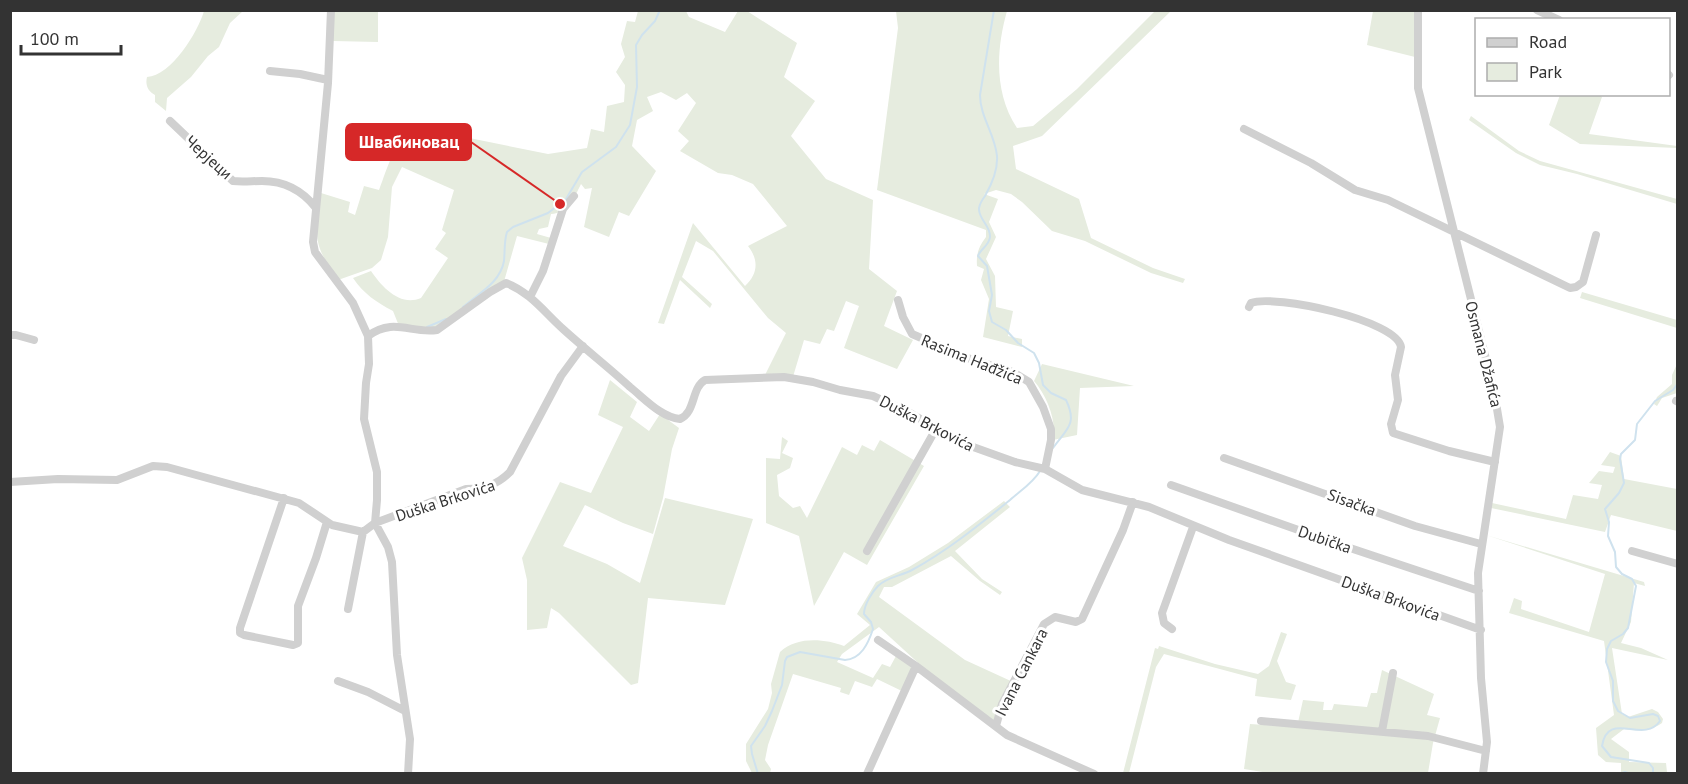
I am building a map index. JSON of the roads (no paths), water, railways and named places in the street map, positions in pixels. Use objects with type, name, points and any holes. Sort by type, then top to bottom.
[{"type":"street","points":[[331,10],[328,80],[313,233],[315,252],[358,313],[368,336],[369,364],[364,419],[377,472],[375,524],[388,547],[392,562],[397,655],[410,739],[408,774]]},
{"type":"street","name":"Osmana Džafića","points":[[1418,10],[1418,87],[1498,411],[1500,427],[1481,544],[1479,591],[1481,678],[1486,751],[1483,774]]},
{"type":"street","points":[[1537,10],[1555,18]]},
{"type":"street","points":[[270,71],[328,80]]},
{"type":"street","name":"Черјеци","points":[[170,121],[232,181],[262,181],[287,185],[302,192],[316,208]]},
{"type":"street","points":[[1244,129],[1311,163],[1355,190],[1388,200],[1454,230],[1561,284],[1574,288],[1583,282],[1596,235]]},
{"type":"street","points":[[530,297],[543,271],[563,209],[574,196]]},
{"type":"street","name":"Duška Brkovića","points":[[368,336],[381,329],[399,326],[437,330],[506,283],[518,287],[530,297],[654,407],[678,419],[688,414],[701,381],[784,377],[873,396],[937,427],[962,443],[992,455],[1045,469],[1083,490],[1149,507],[1193,527],[1481,630]]},
{"type":"street","name":"Rasima Hađžića","points":[[898,300],[903,317],[912,334],[970,359],[1013,372],[1029,382],[1043,407],[1051,429],[1045,469]]},
{"type":"street","points":[[1249,307],[1251,303],[1261,300],[1278,301],[1341,314],[1392,334],[1401,347],[1395,375],[1398,400],[1391,424],[1394,433],[1495,462]]},
{"type":"street","points":[[10,335],[34,340]]},
{"type":"street","name":"Duška Brkovića","points":[[363,532],[375,524],[466,489],[482,489],[506,477],[561,376],[583,346]]},
{"type":"street","points":[[867,551],[937,427]]},
{"type":"street","name":"Sisačka","points":[[1224,458],[1415,526],[1481,544]]},
{"type":"street","points":[[10,482],[58,479],[117,480],[153,466],[167,467],[299,503],[327,522],[345,529],[363,532],[348,609]]},
{"type":"street","name":"Dubička","points":[[1172,485],[1479,591]]},
{"type":"street","points":[[284,498],[240,633],[293,645],[298,643],[298,606],[327,522]]},
{"type":"street","name":"Ivana Cankara","points":[[996,726],[1002,704],[1044,624],[1054,617],[1076,621],[1083,617],[1123,530],[1133,502]]},
{"type":"street","points":[[1172,629],[1164,623],[1162,613],[1193,527]]},
{"type":"street","points":[[1632,551],[1677,564]]},
{"type":"street","name":"Ivana Cankara","points":[[878,640],[1007,735],[1094,774]]},
{"type":"street","points":[[867,774],[916,666]]},
{"type":"street","points":[[1382,731],[1393,673]]},
{"type":"street","points":[[338,681],[368,692],[405,711]]},
{"type":"street","points":[[1261,721],[1428,736],[1486,751]]},
{"type":"waterway","points":[[463,307],[498,276],[504,261],[507,232],[513,227],[548,213],[566,199],[582,172],[616,147],[630,125],[637,87],[636,45],[655,21],[660,10]]},
{"type":"waterway","points":[[994,10],[980,95],[982,111],[996,148],[997,162],[992,182],[979,208],[980,216],[989,229],[990,237],[978,256],[987,266],[992,295],[989,311],[992,322],[1006,330],[1018,343],[1034,353],[1039,363],[1043,385],[1051,393],[1066,400],[1071,421],[1053,448]]},
{"type":"waterway","points":[[427,327],[446,319]]},
{"type":"waterway","points":[[1653,774],[1653,768],[1649,763],[1611,757],[1602,746],[1606,735],[1611,730],[1619,728],[1645,730],[1660,721],[1658,716],[1653,714],[1630,718],[1618,711],[1613,701],[1613,681],[1606,662],[1607,649],[1611,641],[1628,628],[1636,586],[1632,579],[1622,574],[1616,567],[1615,552],[1608,536],[1609,522],[1605,509],[1619,493],[1624,483],[1621,454],[1635,440],[1637,424],[1655,401],[1673,390],[1678,383]]},
{"type":"waterway","points":[[758,774],[751,746],[772,711],[782,685],[787,657],[800,652],[845,660],[860,654],[873,629],[864,610],[878,586],[925,563],[950,546],[1026,487],[1040,471]]},
{"type":"waterway","points":[[1619,774],[1625,772],[1631,774]]},
{"type":"place","name":"Швабиновац","points":[[560,204]]}]
